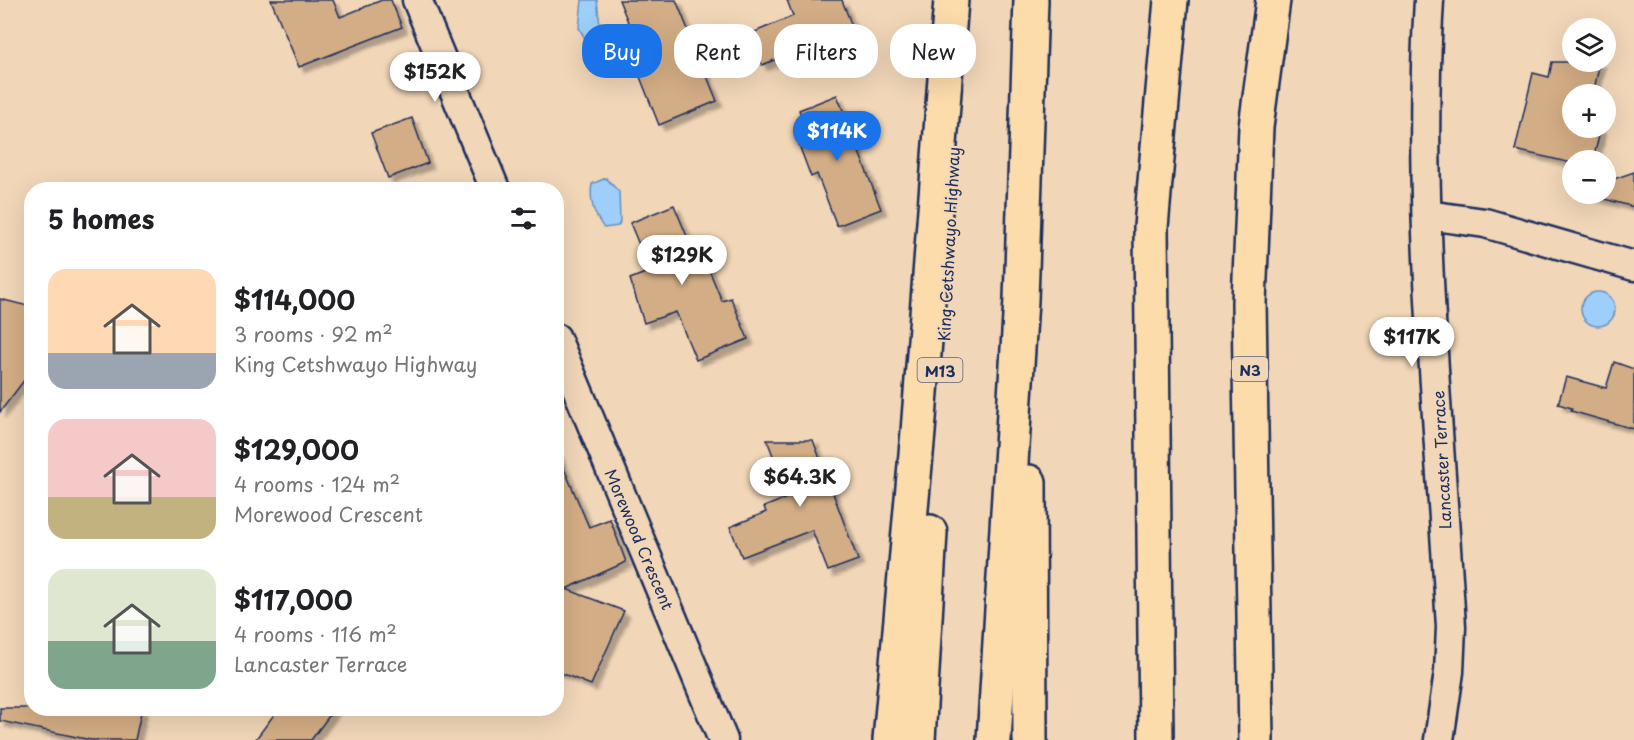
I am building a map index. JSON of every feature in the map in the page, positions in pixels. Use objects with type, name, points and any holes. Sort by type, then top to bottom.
[{"type":"highway","points":[[890,740],[918,432],[951,0]]},
{"type":"highway","name":"King Cetshwayo Highway","points":[[918,740],[949,231],[958,0]]},
{"type":"highway","points":[[994,740],[1021,300],[1031,0]]},
{"type":"highway","points":[[1156,740],[1151,227],[1171,0]]},
{"type":"highway","name":"N3","points":[[1256,740],[1249,303],[1256,127],[1273,0]]},
{"type":"highway","points":[[1021,300],[1031,521],[1030,740]]},
{"type":"street","points":[[417,0],[492,182]]},
{"type":"street","name":"Lancaster Terrace","points":[[1429,0],[1425,60],[1427,215],[1451,627],[1449,672],[1439,740]]},
{"type":"street","points":[[1427,215],[1485,223],[1634,266]]},
{"type":"street","name":"Morewood Crescent","points":[[564,357],[723,740]]},
{"type":"water","points":[[582,0],[597,0],[600,24],[582,24],[582,33],[579,28]]},
{"type":"water","points":[[606,178],[619,192],[620,222],[618,226],[604,228],[593,208],[591,190],[592,184]]},
{"type":"water","points":[[1598,292],[1610,297],[1615,309],[1610,321],[1598,326],[1586,321],[1581,309],[1586,297]]},
{"type":"building","points":[[271,0],[333,0],[340,17],[382,0],[391,0],[402,27],[299,67]]},
{"type":"building","points":[[619,0],[676,0],[686,24],[674,24],[674,78],[708,78],[717,101],[659,125],[640,78],[662,78],[662,24],[629,24]]},
{"type":"building","points":[[787,0],[842,0],[851,24],[774,24],[774,60],[762,65],[762,29],[793,16]]},
{"type":"building","points":[[1552,62],[1562,62],[1562,72],[1598,72],[1595,84],[1562,84],[1562,138],[1598,138],[1596,150],[1562,150],[1562,161],[1515,150],[1533,73],[1549,77]]},
{"type":"building","points":[[837,95],[881,209],[837,226],[817,174],[811,177],[799,145],[810,140],[799,110]]},
{"type":"building","points":[[412,118],[428,163],[388,178],[371,133]]},
{"type":"building","points":[[1634,172],[1634,207],[1616,202],[1616,178]]},
{"type":"building","points":[[674,205],[700,268],[707,265],[722,301],[731,298],[748,339],[696,360],[676,312],[644,323],[630,279],[650,271],[630,223]]},
{"type":"building","points":[[0,299],[24,305],[24,380],[0,412]]},
{"type":"building","points":[[1614,362],[1634,369],[1634,429],[1571,411],[1572,408],[1558,404],[1566,377],[1606,388]]},
{"type":"building","points":[[767,440],[813,440],[858,560],[828,571],[812,530],[742,557],[730,527],[766,512],[764,507],[789,497]]},
{"type":"building","points":[[564,469],[589,527],[610,519],[626,562],[566,589],[624,611],[591,685],[564,674]]},
{"type":"building","points":[[0,708],[24,708],[24,716],[140,716],[135,740],[91,740],[0,721]]},
{"type":"building","points":[[273,716],[329,716],[311,740],[255,740]]}]
